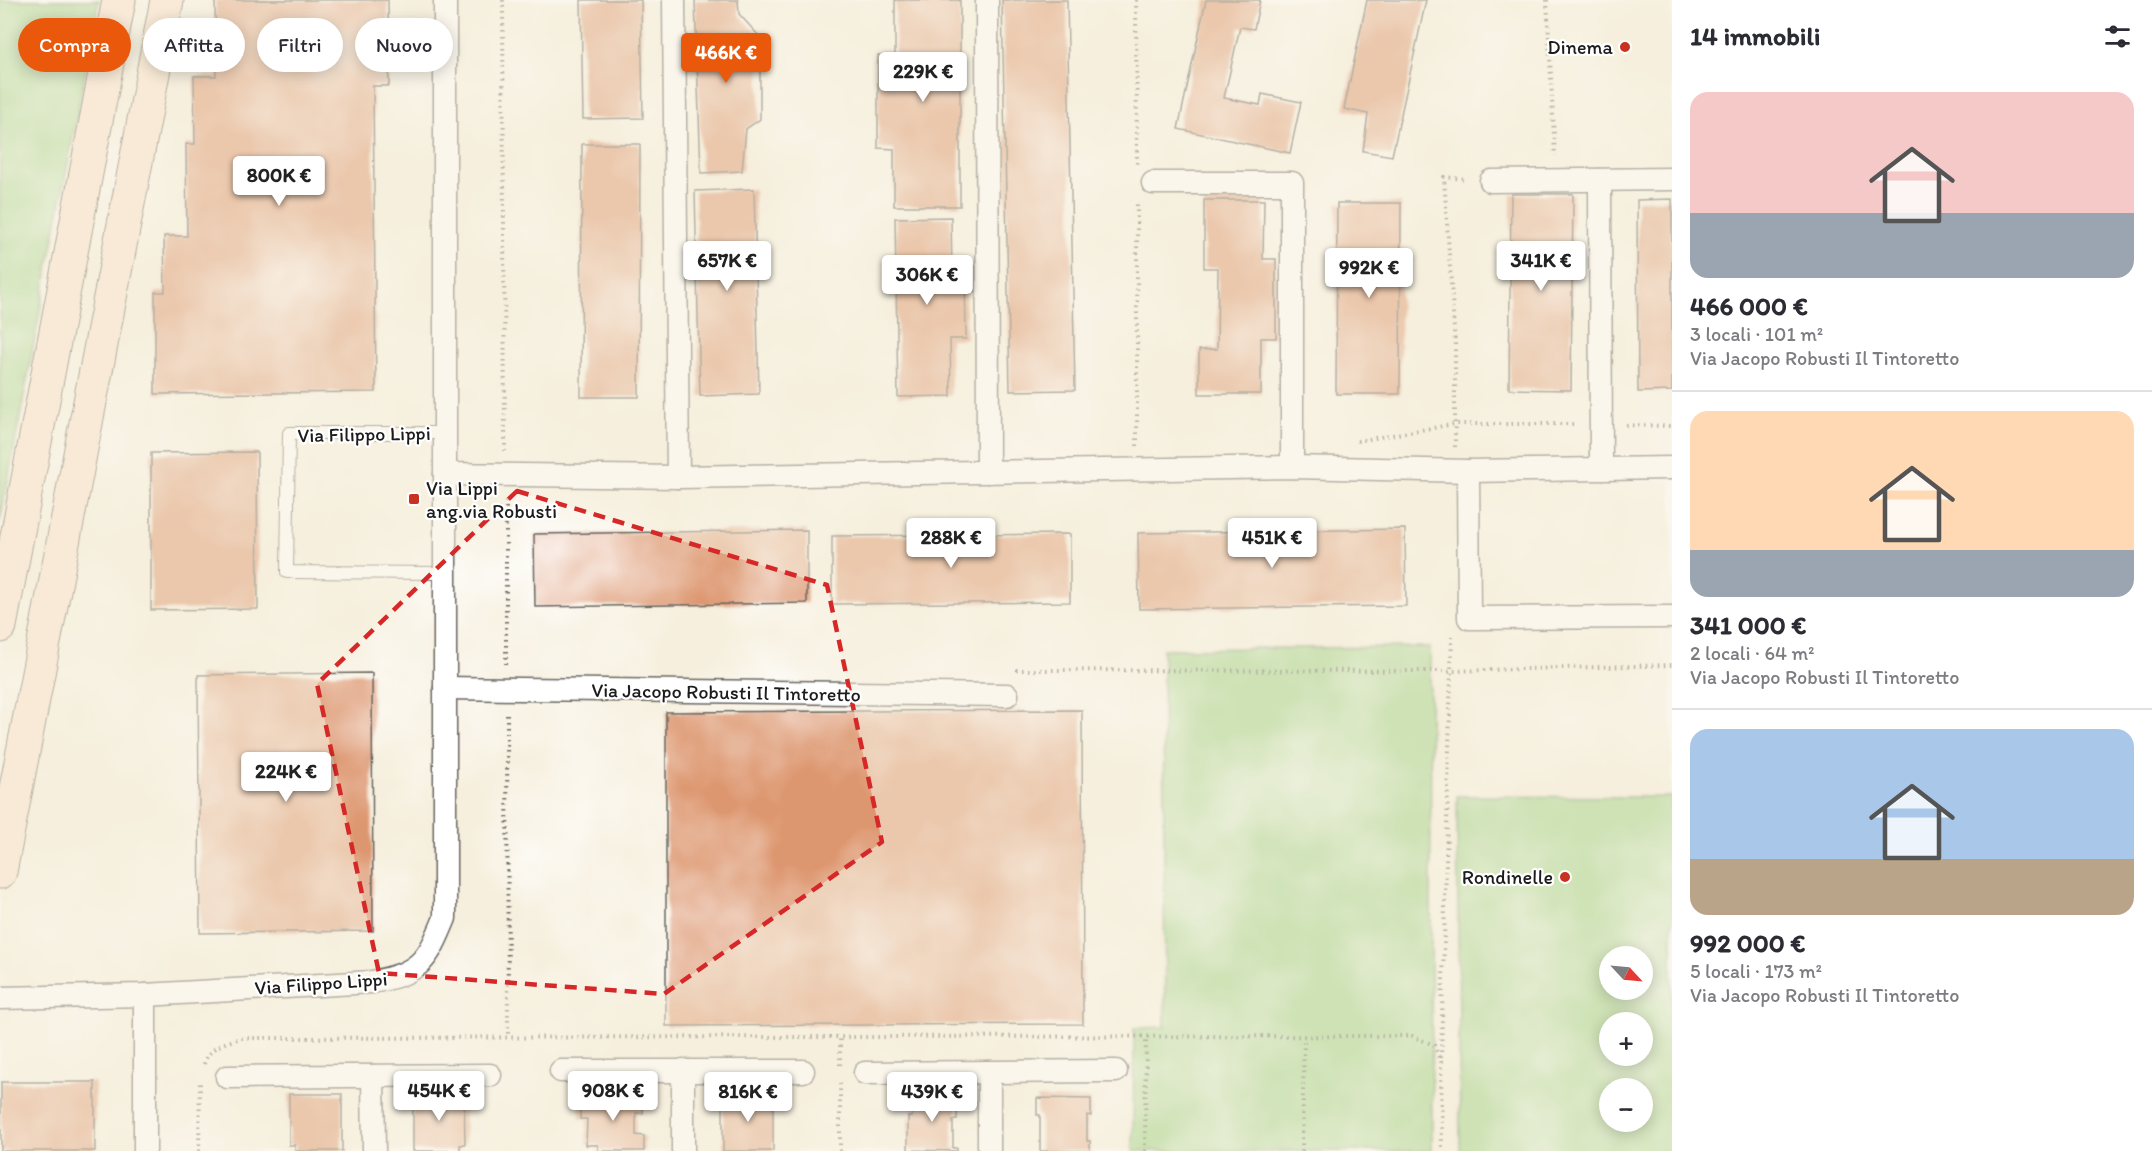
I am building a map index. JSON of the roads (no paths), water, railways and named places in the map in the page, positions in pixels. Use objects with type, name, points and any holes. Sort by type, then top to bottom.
[{"type":"street","points":[[0,626],[120,0]]},
{"type":"street","points":[[0,872],[167,0]]},
{"type":"street","name":"Via Filippo Lippi","points":[[0,998],[145,995],[372,982],[401,977],[422,963],[434,945],[445,918],[445,0]]},
{"type":"street","points":[[674,0],[678,477]]},
{"type":"street","points":[[987,0],[988,472]]},
{"type":"street","points":[[1491,181],[1672,179]]},
{"type":"street","points":[[1600,180],[1601,468]]},
{"type":"street","points":[[1153,183],[1292,183],[1292,467]]},
{"type":"street","points":[[445,474],[678,477],[1292,467],[1462,471],[1672,468]]},
{"type":"street","points":[[1462,471],[1469,618],[1672,617]]},
{"type":"street","name":"Via Jacopo Robusti Il Tintoretto","points":[[445,688],[1007,695]]},
{"type":"street","points":[[145,995],[145,1151]]},
{"type":"street","points":[[683,1070],[683,1151]]},
{"type":"street","points":[[561,1071],[802,1071]]},
{"type":"street","points":[[865,1073],[1116,1071]]},
{"type":"street","points":[[989,1072],[989,1151]]},
{"type":"street","points":[[227,1077],[490,1075]]},
{"type":"street","points":[[373,1076],[374,1151]]},
{"type":"lane","name":"Via Filippo Lippi","points":[[445,432],[289,433],[287,572],[445,573]]},
{"type":"place","name":"Dinema","points":[[1625,47]]},
{"type":"place","name":"Via Lippi ang.via Robusti","points":[[414,499]]},
{"type":"place","name":"Rondinelle","points":[[1565,877]]}]
